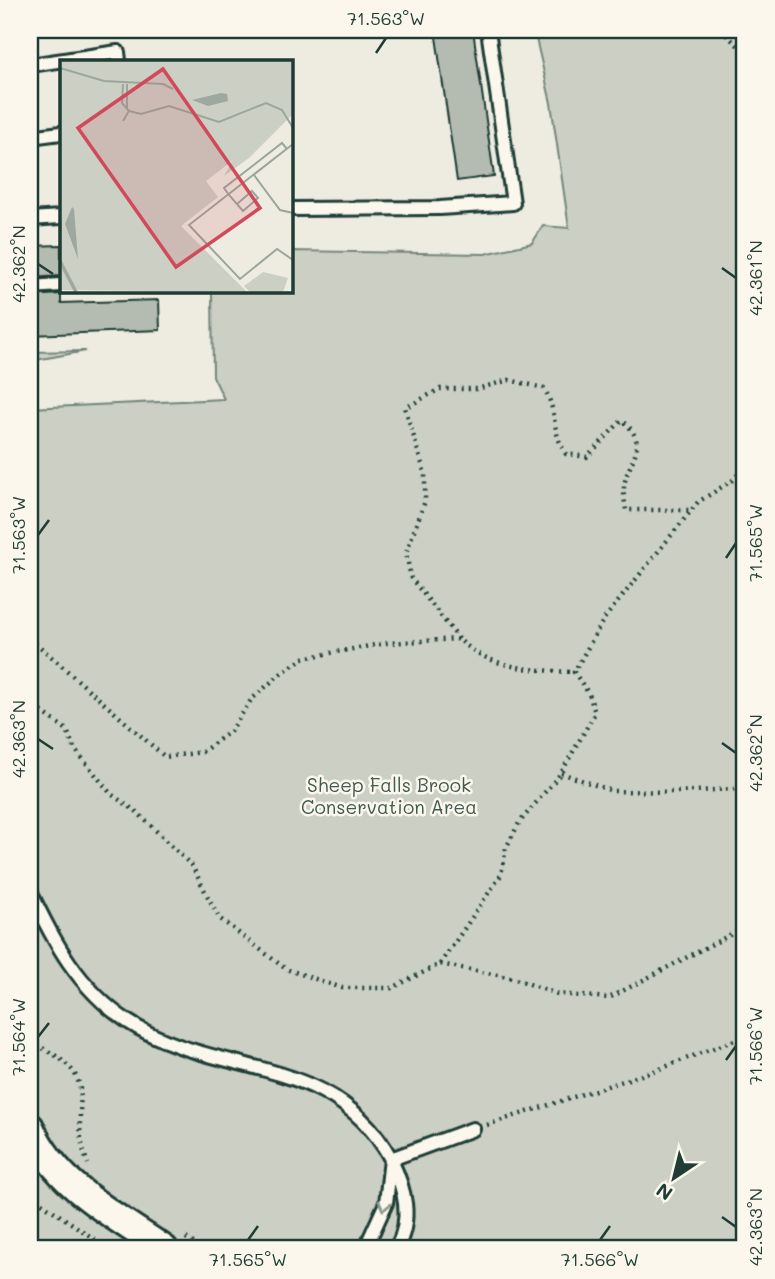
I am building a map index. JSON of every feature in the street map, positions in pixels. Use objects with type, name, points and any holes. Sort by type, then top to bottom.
[{"type":"street","points":[[30,1127],[44,1155],[66,1181],[172,1241]]},
{"type":"lane","points":[[292,209],[440,208],[513,203],[488,30]]},
{"type":"lane","points":[[64,60],[118,52],[119,60]]},
{"type":"lane","points":[[30,65],[60,61]]},
{"type":"lane","points":[[30,137],[60,133]]},
{"type":"lane","points":[[30,219],[60,217]]},
{"type":"lane","points":[[30,287],[60,285]]},
{"type":"lane","points":[[30,891],[52,936],[76,974],[126,1021],[164,1041],[255,1065],[333,1095],[365,1121],[380,1139],[391,1159],[406,1202],[406,1218],[396,1249]]},
{"type":"lane","points":[[391,1159],[473,1129]]},
{"type":"lane","points":[[365,1249],[386,1203],[391,1159]]},
{"type":"path","points":[[721,30],[745,52]]},
{"type":"path","points":[[574,671],[526,670],[474,654],[411,578],[406,553],[425,501],[425,474],[405,408],[440,389],[477,389],[509,380],[544,388],[555,407],[556,438],[566,454],[587,457],[622,420],[632,429],[638,451],[624,486],[625,510],[692,510]]},
{"type":"path","points":[[574,671],[604,619],[698,502],[733,480],[745,466]]},
{"type":"path","points":[[30,638],[165,757],[202,751],[231,731],[251,701],[278,674],[303,658],[386,643],[459,639]]},
{"type":"path","points":[[30,703],[67,730],[74,747],[111,794],[137,812],[192,866],[219,918],[286,969],[342,988],[392,988],[440,964],[501,876],[506,848],[519,823],[561,773],[595,713],[589,694],[574,671]]},
{"type":"path","points":[[561,773],[612,791],[735,789],[745,793]]},
{"type":"path","points":[[440,964],[513,978],[557,994],[609,998],[745,927]]},
{"type":"path","points":[[473,1129],[555,1105],[745,1036]]},
{"type":"path","points":[[30,1042],[58,1055],[76,1072],[81,1097],[80,1145],[91,1171]]},
{"type":"path","points":[[30,1195],[109,1249]]},
{"type":"path","points":[[172,1241],[202,1249]]},
{"type":"green space","name":"Sheep Falls Brook Conservation Area","points":[[534,30],[745,30],[745,1249],[30,1249],[30,408],[224,399],[213,376],[212,292],[292,292],[292,251],[485,254],[532,243],[543,226],[569,228],[551,103]]},
{"type":"green space","points":[[86,351],[30,361],[30,352]]},
{"type":"building","points":[[435,30],[473,30],[494,176],[457,181]]},
{"type":"building","points":[[60,245],[60,276],[30,278],[30,246]]},
{"type":"building","points":[[61,294],[61,303],[159,300],[160,330],[30,335],[30,296]]}]
